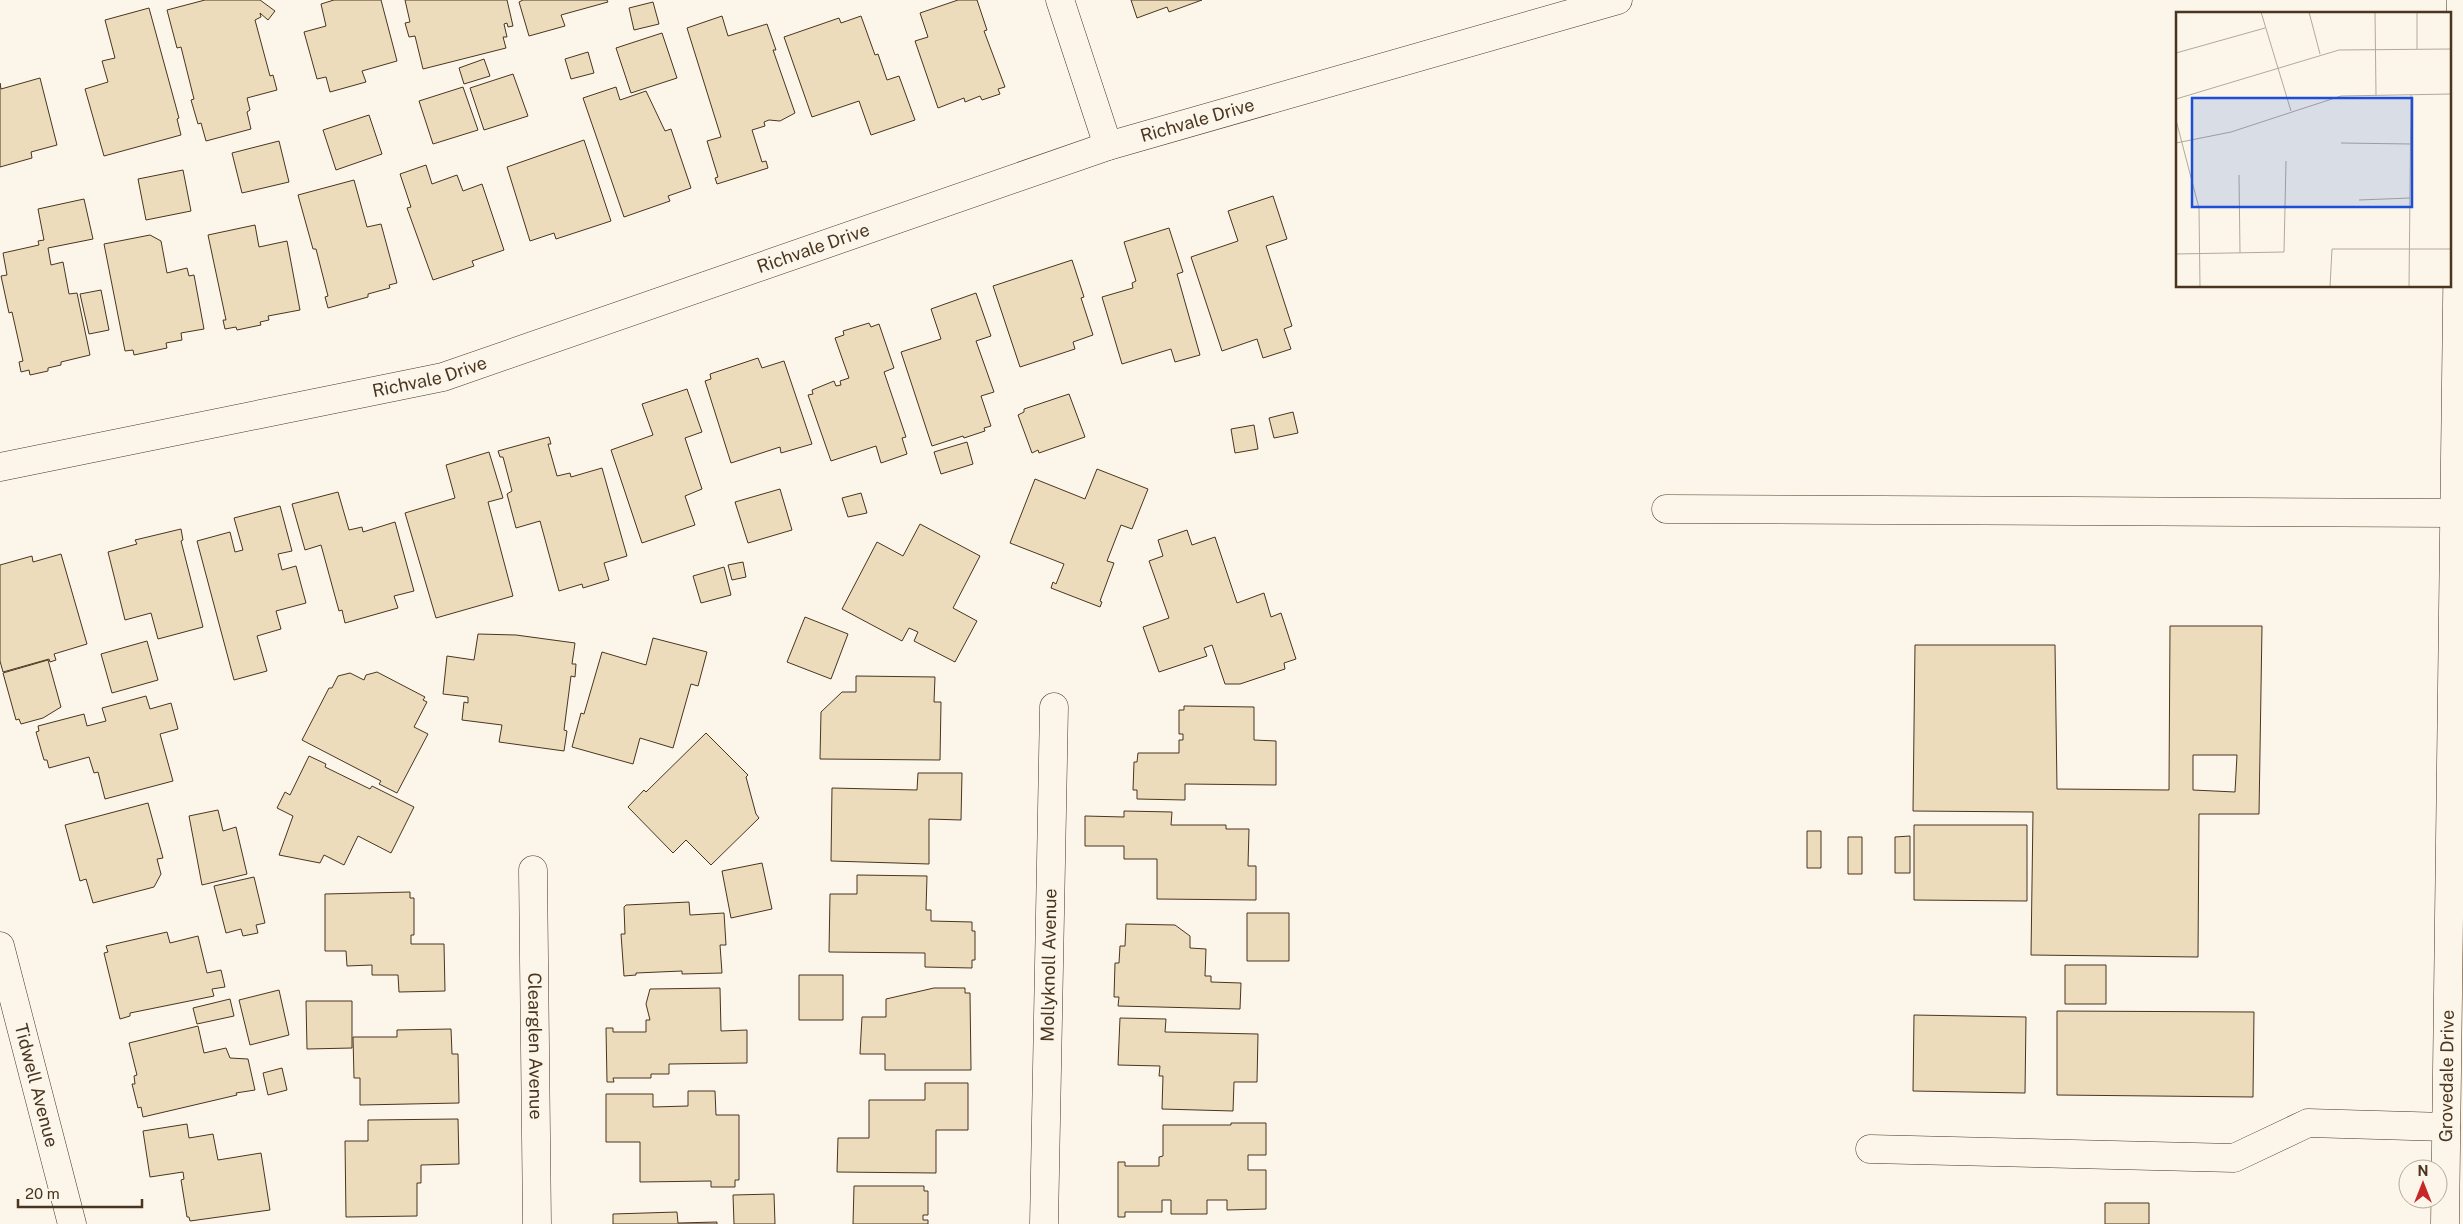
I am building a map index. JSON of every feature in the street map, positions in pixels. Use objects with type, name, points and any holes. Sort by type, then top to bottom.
[{"type":"street","points":[[1060,0],[1108,146]]},
{"type":"street","name":"Richvale Drive","points":[[0,467],[443,377],[1108,146],[1618,0]]},
{"type":"street","name":"Grovedale Drive","points":[[2445,1224],[2461,0]]},
{"type":"street","points":[[1666,508],[2454,513]]},
{"type":"street","name":"Mollyknoll Avenue","points":[[1044,1224],[1054,707]]},
{"type":"street","name":"Clearglen Avenue","points":[[533,870],[537,1224]]},
{"type":"street","name":"Tidwell Avenue","points":[[0,946],[72,1224]]},
{"type":"street","points":[[1870,1149],[2234,1158],[2308,1124],[2446,1127]]},
{"type":"building","points":[[205,0],[260,0],[275,11],[268,20],[260,13],[261,17],[255,20],[270,76],[273,75],[277,90],[247,98],[250,110],[247,112],[251,129],[206,141],[201,123],[198,124],[191,100],[194,99],[181,47],[177,48],[167,10]]},
{"type":"building","points":[[334,0],[381,0],[397,61],[362,71],[366,82],[330,92],[326,77],[317,79],[304,32],[326,26],[321,4]]},
{"type":"building","points":[[405,0],[507,0],[513,26],[508,27],[507,23],[504,24],[507,37],[503,37],[506,48],[423,69],[415,36],[409,37],[405,23],[410,22]]},
{"type":"building","points":[[523,0],[607,0],[608,2],[561,15],[565,26],[529,36],[519,2]]},
{"type":"building","points":[[958,0],[977,0],[987,30],[984,31],[1005,87],[998,89],[1000,94],[982,100],[980,96],[965,102],[964,98],[938,108],[915,41],[928,37],[920,13]]},
{"type":"building","points":[[1131,0],[1202,0],[1169,12],[1167,7],[1137,18]]},
{"type":"building","points":[[653,2],[659,24],[634,30],[629,8]]},
{"type":"building","points":[[149,8],[179,118],[177,119],[181,135],[104,156],[85,89],[108,82],[102,61],[115,58],[105,20]]},
{"type":"building","points":[[722,16],[728,36],[767,24],[776,50],[773,50],[795,113],[780,121],[769,120],[764,122],[765,126],[752,130],[762,162],[766,161],[768,168],[717,184],[715,178],[718,177],[707,141],[721,137],[687,28]]},
{"type":"building","points":[[861,16],[875,55],[878,54],[887,80],[899,76],[915,120],[871,135],[859,101],[812,117],[784,37],[839,18],[841,23]]},
{"type":"building","points":[[662,33],[677,78],[631,93],[616,48]]},
{"type":"building","points":[[588,52],[594,73],[571,79],[565,59]]},
{"type":"building","points":[[484,59],[490,76],[464,84],[459,68]]},
{"type":"building","points":[[513,74],[528,116],[484,130],[470,88]]},
{"type":"building","points":[[40,78],[57,145],[31,152],[32,158],[0,167],[0,83],[1,89]]},
{"type":"building","points":[[463,87],[478,130],[433,144],[419,101]]},
{"type":"building","points":[[616,87],[620,100],[646,91],[665,131],[671,129],[691,188],[668,196],[670,201],[624,217],[583,98]]},
{"type":"building","points":[[369,115],[382,154],[336,170],[323,130]]},
{"type":"building","points":[[584,140],[611,221],[556,239],[554,233],[530,241],[507,167]]},
{"type":"building","points":[[279,141],[289,182],[242,193],[232,153]]},
{"type":"building","points":[[426,165],[432,184],[457,175],[463,191],[482,184],[504,250],[472,261],[474,266],[433,280],[407,208],[411,207],[400,174]]},
{"type":"building","points":[[183,170],[191,211],[146,220],[138,179]]},
{"type":"building","points":[[354,180],[367,227],[381,224],[397,283],[389,285],[390,288],[368,294],[368,297],[328,308],[325,297],[328,296],[316,249],[313,249],[298,195]]},
{"type":"building","points":[[1273,196],[1287,239],[1266,246],[1292,326],[1284,329],[1291,349],[1263,358],[1257,339],[1222,351],[1191,257],[1238,241],[1228,211]]},
{"type":"building","points":[[84,199],[93,239],[48,248],[51,265],[63,262],[69,294],[77,293],[90,355],[61,362],[61,365],[48,368],[48,371],[30,375],[29,370],[21,372],[19,362],[23,361],[12,312],[9,313],[1,276],[7,275],[3,253],[39,245],[38,241],[44,240],[38,209]]},
{"type":"building","points":[[255,225],[259,247],[287,241],[300,310],[268,316],[269,320],[260,322],[261,325],[237,330],[236,327],[225,329],[223,320],[226,320],[208,235]]},
{"type":"building","points":[[1169,228],[1183,272],[1177,274],[1200,355],[1175,362],[1171,349],[1122,364],[1102,297],[1133,288],[1132,283],[1136,281],[1124,242]]},
{"type":"building","points":[[150,235],[161,241],[167,273],[187,268],[189,276],[194,275],[204,329],[181,333],[182,340],[166,343],[167,348],[134,355],[133,350],[125,351],[104,244]]},
{"type":"building","points":[[1072,260],[1084,297],[1081,298],[1093,335],[1073,342],[1075,349],[1020,367],[993,286]]},
{"type":"building","points":[[101,290],[109,330],[89,334],[80,294]]},
{"type":"building","points":[[976,293],[991,336],[976,341],[994,392],[981,396],[991,426],[984,428],[985,431],[932,446],[901,352],[941,339],[931,309]]},
{"type":"building","points":[[869,323],[871,327],[879,324],[894,368],[884,372],[906,437],[902,438],[907,454],[881,463],[876,446],[831,461],[808,395],[813,394],[812,390],[834,381],[836,386],[841,385],[840,381],[849,378],[835,338],[844,335],[843,331]]},
{"type":"building","points":[[758,358],[762,368],[784,361],[812,444],[781,453],[780,447],[731,463],[705,381],[711,379],[710,374]]},
{"type":"building","points":[[687,389],[702,432],[685,438],[702,489],[685,496],[695,525],[642,543],[611,450],[653,435],[642,404]]},
{"type":"building","points":[[1069,394],[1085,437],[1039,453],[1038,450],[1032,453],[1018,415],[1024,412],[1024,409]]},
{"type":"building","points":[[1293,412],[1298,433],[1274,438],[1269,418]]},
{"type":"building","points":[[1254,425],[1258,449],[1235,453],[1231,429]]},
{"type":"building","points":[[549,437],[551,444],[548,444],[557,476],[570,473],[571,477],[602,468],[627,556],[604,563],[609,580],[583,588],[582,584],[559,591],[540,521],[516,528],[507,494],[512,491],[503,457],[500,457],[498,451]]},
{"type":"building","points":[[967,442],[973,464],[941,474],[934,452]]},
{"type":"building","points":[[489,452],[503,498],[488,502],[513,596],[436,618],[405,513],[455,498],[446,465]]},
{"type":"building","points":[[1097,469],[1148,489],[1132,529],[1121,525],[1107,561],[1114,563],[1100,601],[1102,602],[1100,607],[1051,588],[1053,582],[1056,584],[1064,564],[1010,543],[1035,479],[1085,499]]},
{"type":"building","points":[[780,489],[792,530],[748,543],[735,502]]},
{"type":"building","points":[[338,492],[349,530],[362,527],[363,532],[395,522],[414,591],[394,596],[398,608],[345,623],[342,610],[339,611],[321,545],[305,550],[292,504]]},
{"type":"building","points":[[861,493],[867,513],[848,517],[842,498]]},
{"type":"building","points":[[280,506],[292,551],[278,554],[282,570],[296,566],[306,603],[276,611],[281,629],[257,636],[267,671],[234,680],[197,541],[230,532],[235,552],[243,550],[234,518]]},
{"type":"building","points":[[920,524],[980,556],[953,608],[977,621],[955,662],[914,641],[918,632],[909,628],[902,641],[842,609],[877,542],[903,556]]},
{"type":"building","points":[[181,529],[183,540],[181,541],[203,627],[158,639],[151,613],[125,620],[108,552],[137,544],[135,540]]},
{"type":"building","points":[[1187,530],[1192,545],[1215,537],[1237,603],[1264,593],[1271,617],[1281,613],[1296,659],[1284,663],[1285,669],[1240,684],[1225,684],[1212,645],[1204,648],[1207,656],[1159,672],[1143,627],[1169,618],[1149,561],[1163,556],[1158,540]]},
{"type":"building","points":[[61,554],[87,644],[54,654],[56,660],[50,662],[49,659],[3,672],[0,661],[0,565],[32,556],[33,562]]},
{"type":"building","points":[[743,562],[746,577],[732,580],[728,565]]},
{"type":"building","points":[[724,567],[731,595],[701,603],[693,576]]},
{"type":"building","points":[[805,617],[848,634],[831,679],[787,662]]},
{"type":"building","points":[[2170,626],[2262,626],[2259,814],[2199,814],[2198,957],[2031,955],[2033,812],[1913,811],[1915,645],[2055,645],[2057,789],[2169,790]],"holes":[[[2193,755],[2237,755],[2235,792],[2193,790]]]},
{"type":"building","points":[[478,634],[516,635],[575,643],[572,664],[576,664],[575,677],[571,676],[564,730],[567,731],[564,751],[499,742],[502,725],[462,720],[464,702],[468,703],[468,697],[443,694],[447,656],[474,660]]},
{"type":"building","points":[[653,638],[707,652],[698,686],[691,684],[673,748],[640,738],[633,764],[572,747],[581,713],[584,714],[602,652],[646,665]]},
{"type":"building","points":[[147,641],[158,680],[112,693],[101,654]]},
{"type":"building","points":[[48,660],[61,707],[43,718],[21,724],[19,719],[16,720],[3,673]]},
{"type":"building","points":[[377,672],[425,697],[423,700],[427,702],[414,727],[428,734],[397,793],[379,784],[381,781],[302,740],[329,688],[332,688],[338,676],[350,673],[364,680],[366,675]]},
{"type":"building","points":[[856,676],[935,677],[934,702],[941,702],[940,760],[820,759],[821,712],[842,692],[856,692]]},
{"type":"building","points":[[146,696],[150,709],[171,703],[178,729],[160,734],[173,781],[105,799],[98,772],[94,773],[89,757],[49,768],[47,760],[44,760],[36,732],[39,731],[38,726],[84,714],[87,726],[106,721],[102,708]]},
{"type":"building","points":[[1184,706],[1254,707],[1254,740],[1276,741],[1276,785],[1185,784],[1185,800],[1137,799],[1137,790],[1133,790],[1134,762],[1137,762],[1138,753],[1179,753],[1179,740],[1183,740],[1183,734],[1179,734],[1179,710],[1184,710]]},
{"type":"building","points":[[706,733],[748,775],[746,777],[756,814],[759,818],[711,865],[686,840],[673,853],[628,807],[644,790],[646,792]]},
{"type":"building","points":[[309,756],[326,764],[325,767],[370,789],[372,786],[414,807],[391,853],[358,836],[344,865],[324,855],[320,863],[279,855],[293,816],[277,808],[285,792],[290,795]]},
{"type":"building","points":[[918,773],[962,773],[961,820],[929,819],[929,864],[831,861],[832,788],[917,790]]},
{"type":"building","points":[[148,803],[163,858],[157,859],[161,874],[154,887],[93,903],[86,879],[80,881],[65,825]]},
{"type":"building","points":[[218,810],[223,831],[236,827],[247,874],[202,885],[189,816]]},
{"type":"building","points":[[1124,811],[1172,812],[1171,825],[1226,825],[1226,829],[1249,829],[1248,866],[1256,866],[1256,900],[1157,899],[1157,859],[1124,859],[1124,846],[1085,846],[1085,816],[1124,817]]},
{"type":"building","points":[[1914,825],[2027,825],[2027,901],[1914,900]]},
{"type":"building","points":[[1807,831],[1821,831],[1821,868],[1807,868]]},
{"type":"building","points":[[1910,836],[1910,873],[1895,873],[1895,837]]},
{"type":"building","points":[[1848,837],[1862,837],[1862,874],[1848,874]]},
{"type":"building","points":[[762,863],[772,909],[731,918],[722,871]]},
{"type":"building","points":[[857,875],[927,876],[926,910],[931,910],[931,921],[972,922],[972,931],[975,931],[975,960],[972,960],[972,968],[925,967],[925,953],[829,952],[830,894],[857,894]]},
{"type":"building","points":[[254,877],[265,923],[256,925],[258,933],[243,936],[241,929],[226,933],[214,886]]},
{"type":"building","points":[[410,892],[410,898],[414,898],[414,935],[411,935],[411,944],[444,944],[445,991],[399,992],[398,975],[372,975],[372,965],[347,966],[346,951],[325,951],[325,894]]},
{"type":"building","points":[[689,902],[690,915],[724,913],[726,945],[720,945],[722,973],[682,974],[682,971],[636,973],[636,975],[624,976],[621,934],[625,934],[624,907],[626,905]]},
{"type":"building","points":[[1247,913],[1289,913],[1289,961],[1247,961]]},
{"type":"building","points":[[1126,924],[1175,925],[1190,936],[1190,948],[1206,949],[1205,976],[1211,976],[1211,982],[1241,983],[1240,1009],[1118,1006],[1119,997],[1114,997],[1115,963],[1119,963],[1120,946],[1125,946]]},
{"type":"building","points":[[167,932],[170,943],[198,936],[207,973],[221,970],[225,987],[212,989],[214,996],[130,1013],[130,1016],[120,1019],[104,953],[108,952],[106,946]]},
{"type":"building","points":[[2065,965],[2106,965],[2106,1004],[2065,1004]]},
{"type":"building","points":[[799,975],[843,975],[843,1020],[799,1020]]},
{"type":"building","points":[[720,988],[721,1031],[747,1030],[747,1063],[669,1064],[669,1074],[651,1074],[651,1078],[613,1078],[614,1082],[607,1082],[606,1028],[613,1028],[613,1032],[646,1032],[646,1020],[650,1020],[646,1004],[650,989]]},
{"type":"building","points":[[934,988],[965,988],[965,993],[970,993],[971,1070],[885,1070],[885,1054],[860,1054],[862,1017],[886,1017],[886,999]]},
{"type":"building","points":[[279,990],[289,1035],[250,1045],[239,1000]]},
{"type":"building","points":[[230,999],[234,1016],[197,1024],[193,1008]]},
{"type":"building","points":[[306,1001],[352,1001],[352,1048],[307,1049]]},
{"type":"building","points":[[2057,1011],[2254,1012],[2253,1097],[2057,1095]]},
{"type":"building","points":[[1914,1015],[2026,1017],[2025,1093],[1913,1091]]},
{"type":"building","points":[[1120,1018],[1166,1019],[1165,1032],[1258,1034],[1257,1082],[1234,1082],[1233,1111],[1162,1109],[1163,1076],[1159,1076],[1160,1066],[1118,1065]]},
{"type":"building","points":[[198,1026],[204,1053],[226,1048],[230,1058],[248,1059],[255,1090],[236,1093],[237,1095],[143,1117],[141,1107],[138,1108],[132,1084],[135,1084],[134,1076],[137,1075],[129,1043]]},
{"type":"building","points":[[451,1029],[452,1054],[458,1054],[459,1103],[360,1105],[360,1078],[354,1078],[353,1037],[397,1037],[397,1030]]},
{"type":"building","points":[[282,1068],[287,1090],[268,1095],[263,1073]]},
{"type":"building","points":[[925,1083],[968,1083],[968,1130],[936,1130],[936,1173],[837,1172],[838,1138],[869,1138],[869,1100],[925,1100]]},
{"type":"building","points":[[688,1091],[715,1091],[716,1115],[739,1115],[739,1180],[735,1180],[735,1187],[711,1187],[711,1181],[640,1182],[640,1142],[606,1142],[606,1094],[653,1094],[653,1107],[688,1106]]},
{"type":"building","points":[[458,1119],[459,1164],[421,1165],[421,1183],[417,1183],[417,1216],[346,1217],[345,1141],[368,1141],[368,1120]]},
{"type":"building","points":[[1231,1123],[1266,1123],[1266,1155],[1248,1155],[1248,1170],[1266,1170],[1266,1209],[1227,1210],[1227,1200],[1207,1200],[1207,1214],[1171,1214],[1171,1200],[1162,1200],[1162,1212],[1125,1212],[1125,1217],[1118,1217],[1118,1162],[1125,1162],[1125,1166],[1159,1166],[1159,1157],[1163,1156],[1163,1125],[1231,1125]]},
{"type":"building","points":[[187,1124],[189,1138],[213,1134],[218,1160],[261,1153],[270,1210],[190,1221],[189,1217],[187,1217],[181,1180],[184,1179],[183,1172],[150,1177],[143,1131]]},
{"type":"building","points":[[854,1186],[924,1186],[924,1191],[928,1191],[928,1215],[923,1215],[923,1220],[928,1220],[928,1224],[853,1224]]},
{"type":"building","points":[[774,1194],[775,1224],[734,1224],[733,1195]]},
{"type":"building","points":[[2105,1203],[2149,1203],[2149,1224],[2105,1224]]},
{"type":"building","points":[[677,1212],[678,1223],[717,1222],[717,1224],[613,1224],[613,1214]]}]
